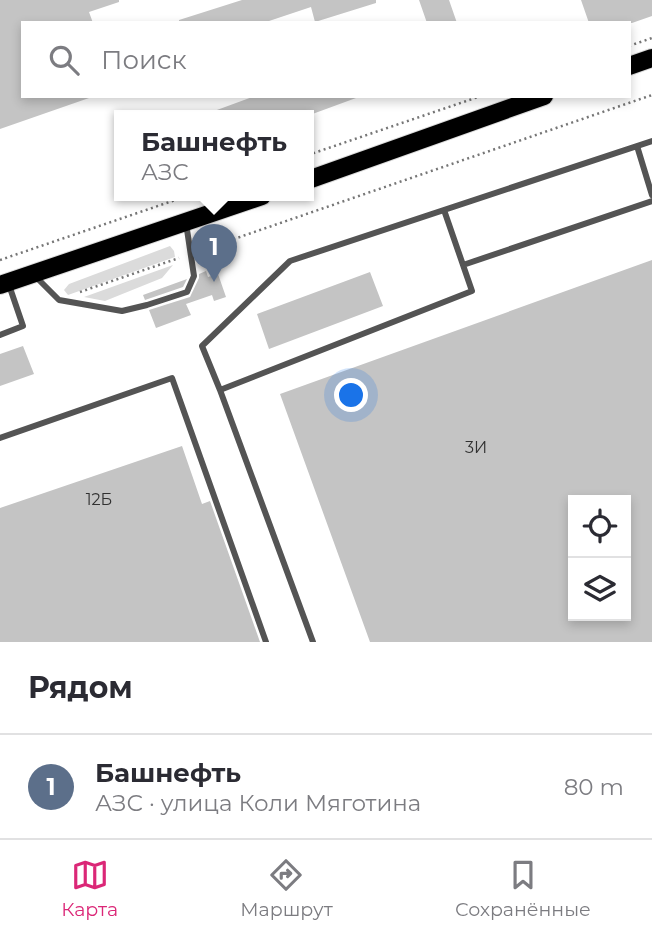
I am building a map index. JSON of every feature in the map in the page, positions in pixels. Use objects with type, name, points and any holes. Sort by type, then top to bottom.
[{"type":"main road","points":[[631,65],[652,58]]},
{"type":"main road","points":[[314,178],[538,98]]},
{"type":"main road","points":[[4,283],[247,201]]},
{"type":"lane","points":[[313,642],[202,346],[290,261],[652,141]]},
{"type":"lane","points":[[637,146],[652,195]]},
{"type":"lane","points":[[463,265],[652,201]]},
{"type":"lane","points":[[220,390],[472,291],[444,210]]},
{"type":"lane","points":[[33,274],[59,299],[122,311],[187,292],[194,276],[186,222]]},
{"type":"lane","points":[[0,335],[23,326],[4,283]]},
{"type":"lane","points":[[0,438],[172,378],[266,642]]},
{"type":"path","points":[[631,45],[652,38]]},
{"type":"path","points":[[59,299],[652,95]]},
{"type":"path","points":[[314,153],[475,98]]},
{"type":"path","points":[[0,260],[172,201]]},
{"type":"shaded area","points":[[170,246],[175,257],[68,295],[64,290],[69,284]]},
{"type":"shaded area","points":[[173,265],[162,278],[105,301],[84,297]]},
{"type":"building","points":[[0,0],[119,0],[89,12],[92,21],[21,21],[21,98],[89,98],[0,129]]},
{"type":"building","points":[[242,0],[376,0],[376,3],[318,21],[315,21],[311,7],[269,21],[179,20]]},
{"type":"building","points":[[419,0],[449,0],[456,21],[426,21]]},
{"type":"building","points":[[581,0],[652,0],[652,16],[632,23],[588,21]]},
{"type":"building","points":[[250,98],[356,98],[314,113],[314,110],[217,110]]},
{"type":"building","points":[[652,260],[652,642],[370,642],[280,394]]},
{"type":"building","points":[[206,271],[208,277],[218,274],[226,297],[214,301],[212,295],[186,304],[191,315],[156,328],[149,310],[190,297],[199,274]]},
{"type":"building","points":[[370,272],[383,306],[269,349],[257,314]]},
{"type":"building","points":[[187,279],[183,287],[145,300],[143,295]]},
{"type":"building","points":[[23,346],[34,374],[0,386],[0,354]]},
{"type":"building","points":[[182,446],[202,504],[210,501],[260,642],[0,642],[0,508]]},
{"type":"place","name":"Башнефть","points":[[214,282]]}]
